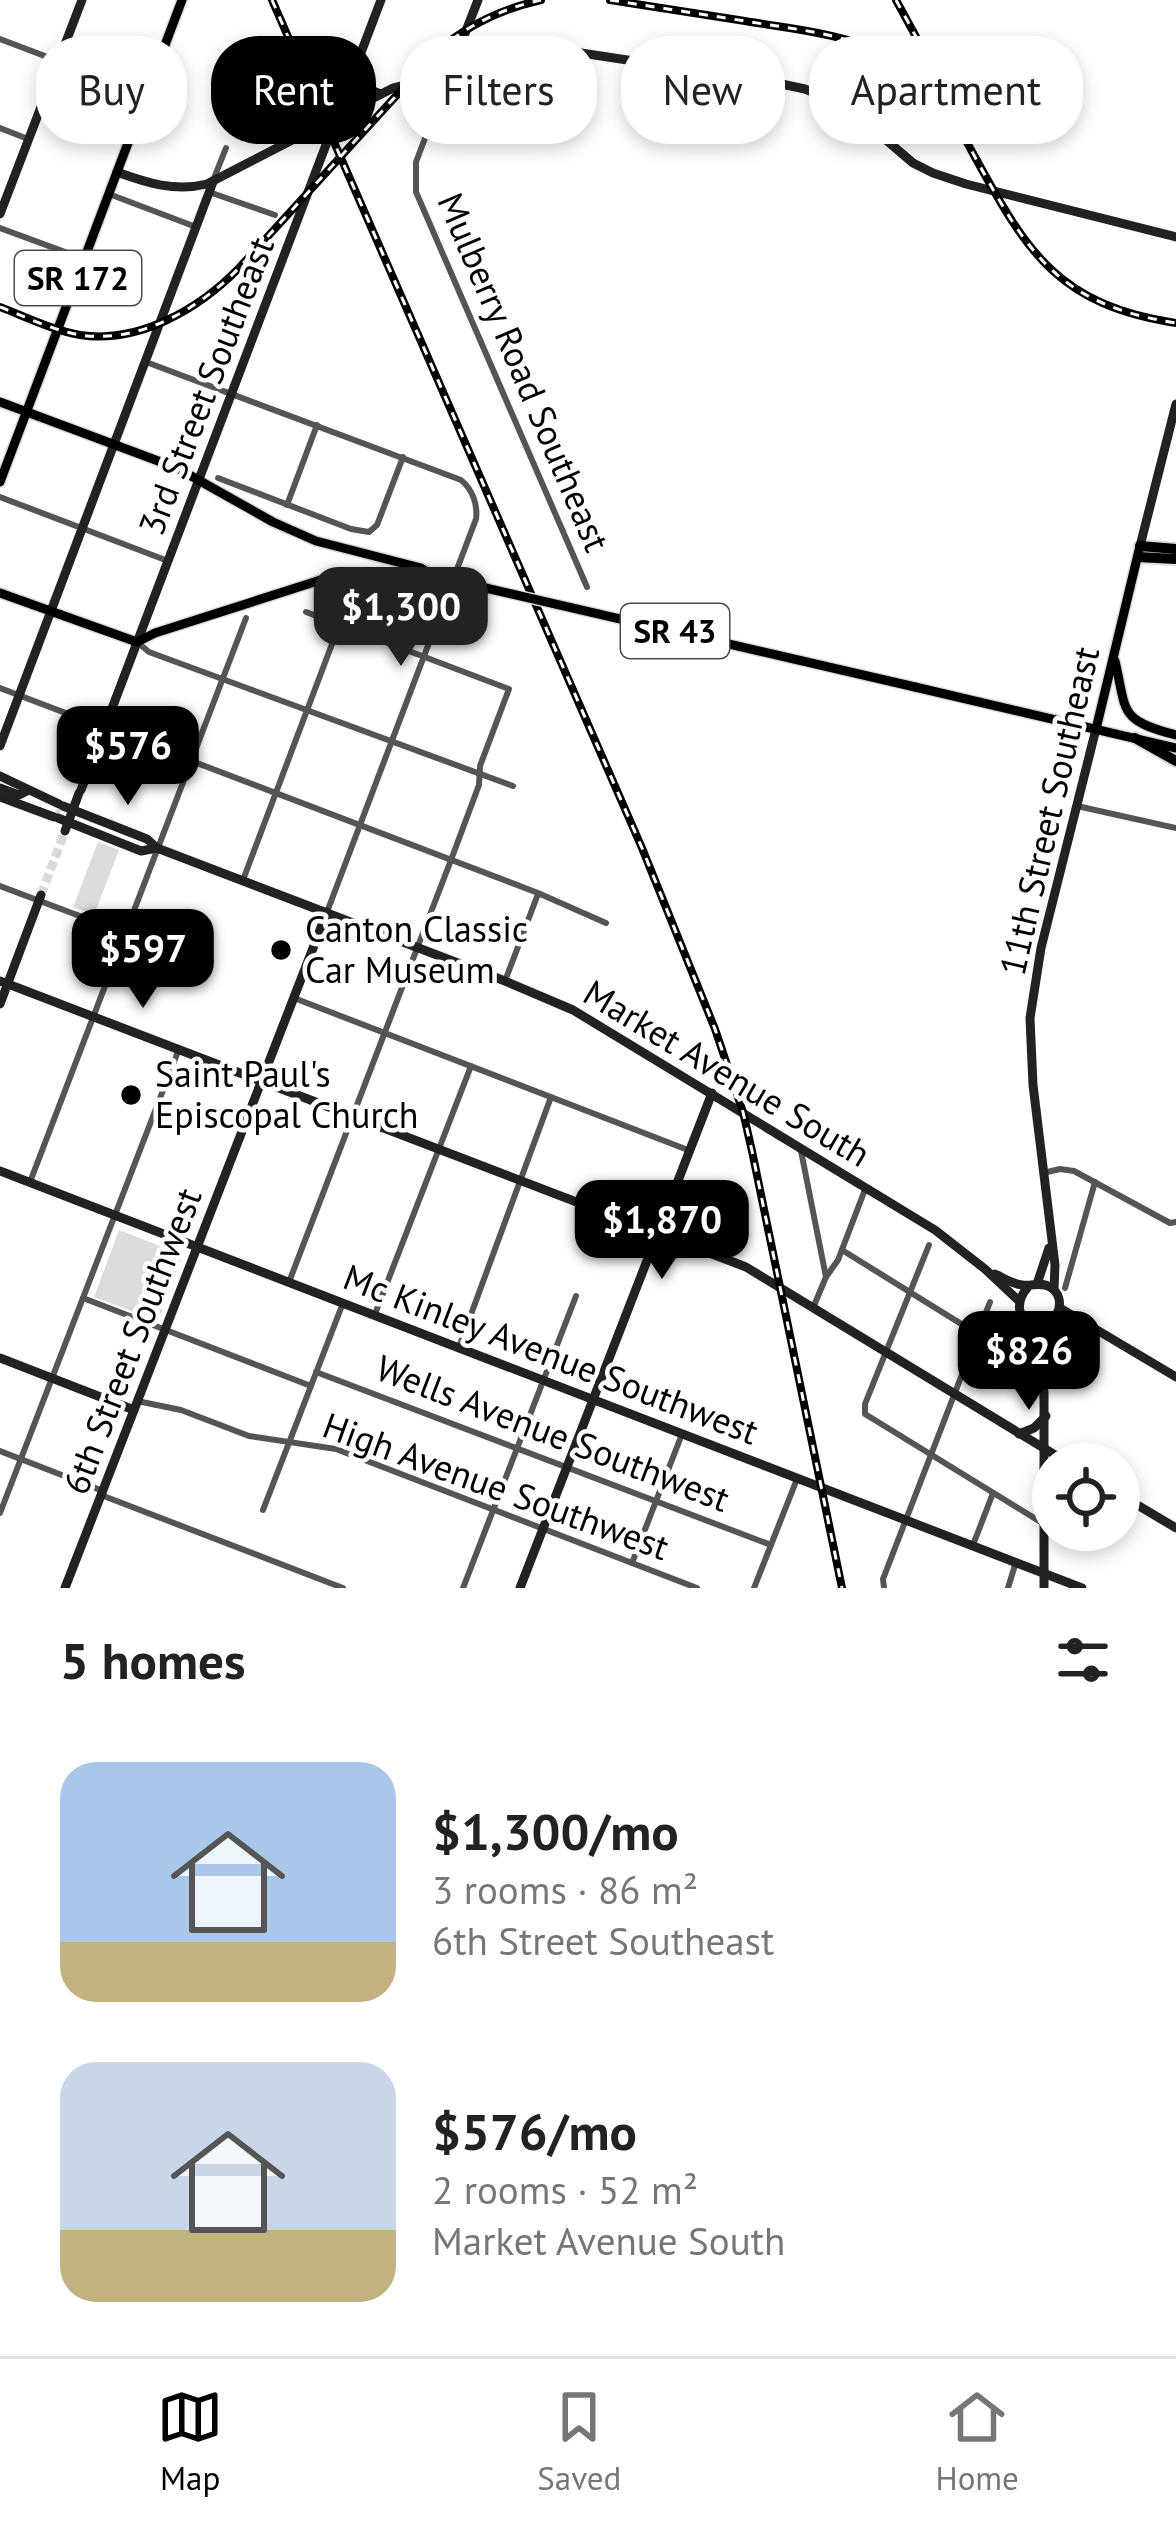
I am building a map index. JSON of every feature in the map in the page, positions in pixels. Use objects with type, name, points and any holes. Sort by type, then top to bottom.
[{"type":"highway","points":[[1139,552],[1176,549]]},
{"type":"highway","points":[[1139,552],[1176,559]]},
{"type":"highway","points":[[1135,738],[1176,760]]},
{"type":"main road","name":"SR 172","points":[[0,482],[179,1]]},
{"type":"main road","name":"SR 43","points":[[0,402],[200,479],[290,530],[338,548],[421,568],[434,576]]},
{"type":"main road","name":"11th Street Southeast","points":[[1096,729],[1139,552]]},
{"type":"main road","name":"SR 43","points":[[137,642],[324,578],[372,573],[434,576],[1176,748]]},
{"type":"main road","points":[[0,592],[137,642]]},
{"type":"main road","points":[[1114,656],[1120,698],[1127,712],[1144,725],[1176,735]]},
{"type":"street","points":[[68,36],[82,0]]},
{"type":"street","name":"3rd Street Southeast","points":[[367,36],[381,0]]},
{"type":"street","points":[[464,36],[478,0]]},
{"type":"street","points":[[0,39],[36,53]]},
{"type":"street","points":[[597,57],[788,85],[827,97],[933,173],[1176,237]]},
{"type":"street","points":[[376,97],[400,88]]},
{"type":"street","points":[[376,92],[381,94]]},
{"type":"street","points":[[0,214],[36,118]]},
{"type":"street","points":[[0,128],[28,139]]},
{"type":"street","points":[[211,187],[288,144]]},
{"type":"street","name":"3rd Street Southeast","points":[[63,815],[80,792],[327,144]]},
{"type":"street","name":"Mulberry Road Southeast","points":[[423,144],[414,178],[418,199],[587,587]]},
{"type":"street","points":[[0,746],[226,148]]},
{"type":"street","points":[[117,172],[174,188],[211,187],[275,215]]},
{"type":"street","points":[[110,194],[196,227]]},
{"type":"street","points":[[0,228],[85,259]]},
{"type":"street","points":[[146,362],[461,480],[472,496],[476,519],[327,912]]},
{"type":"street","name":"11th Street Southeast","points":[[1139,552],[1176,404]]},
{"type":"street","points":[[287,505],[317,425]]},
{"type":"street","points":[[218,478],[370,532],[403,457]]},
{"type":"street","points":[[0,496],[168,561]]},
{"type":"street","points":[[242,880],[350,598]]},
{"type":"street","points":[[289,1282],[451,860],[509,689],[306,613]]},
{"type":"street","points":[[30,1182],[246,618]]},
{"type":"street","points":[[137,642],[149,652],[513,786]]},
{"type":"street","points":[[0,688],[607,923]]},
{"type":"street","name":"11th Street Southeast","points":[[1059,1289],[1030,1052],[1030,1018],[1038,964],[1096,729]]},
{"type":"street","name":"Market Avenue South","points":[[0,776],[63,815],[121,843],[141,851],[157,848]]},
{"type":"street","points":[[0,792],[19,795],[27,791]]},
{"type":"street","name":"Market Avenue South","points":[[0,792],[37,810],[147,839],[157,848],[573,1010],[935,1230],[1019,1301]]},
{"type":"street","points":[[1076,806],[1176,828]]},
{"type":"street","points":[[121,843],[125,831]]},
{"type":"street","points":[[0,886],[125,933]]},
{"type":"street","points":[[505,980],[538,893]]},
{"type":"street","points":[[0,1004],[4,982],[40,898]]},
{"type":"street","name":"6th Street Southwest","points":[[65,1588],[327,912]]},
{"type":"street","points":[[4,982],[746,1267],[1034,1443]]},
{"type":"street","points":[[294,998],[688,1150]]},
{"type":"street","points":[[0,1514],[179,1049]]},
{"type":"street","points":[[374,1315],[471,1066]]},
{"type":"street","points":[[520,1588],[712,1093]]},
{"type":"street","points":[[458,1348],[551,1097]]},
{"type":"street","points":[[800,1147],[826,1277]]},
{"type":"street","points":[[1043,1173],[1070,1170],[1169,1223],[1176,1222]]},
{"type":"street","name":"Mc Kinley Avenue Southwest","points":[[0,1171],[1082,1588]]},
{"type":"street","points":[[1039,1366],[1095,1181]]},
{"type":"street","points":[[813,1308],[866,1187]]},
{"type":"street","name":"11th Street Southeast","points":[[1033,1285],[1048,1257],[1051,1236]]},
{"type":"street","points":[[929,1245],[864,1412],[1032,1516]]},
{"type":"street","points":[[842,1250],[1021,1361]]},
{"type":"street","name":"Market Avenue South","points":[[985,1269],[1014,1283],[1033,1285]]},
{"type":"street","points":[[1046,1443],[1039,1366],[1019,1301],[1033,1285],[1059,1289]]},
{"type":"street","points":[[463,1588],[576,1297]]},
{"type":"street","points":[[83,1298],[311,1386]]},
{"type":"street","points":[[884,1587],[905,1520],[990,1302]]},
{"type":"street","points":[[262,1510],[343,1303]]},
{"type":"street","points":[[1060,1308],[1176,1377]]},
{"type":"street","points":[[1023,1317],[1034,1324],[1093,1328]]},
{"type":"street","name":"High Avenue Southwest","points":[[0,1358],[136,1406],[171,1407],[249,1436],[336,1449],[698,1588]]},
{"type":"street","name":"Wells Avenue Southwest","points":[[316,1372],[771,1546]]},
{"type":"street","points":[[1019,1434],[1046,1416]]},
{"type":"street","points":[[632,1563],[682,1434]]},
{"type":"street","points":[[0,1451],[343,1588]]},
{"type":"street","points":[[754,1588],[797,1479]]},
{"type":"street","points":[[972,1546],[993,1492]]},
{"type":"street","points":[[1140,1507],[1176,1528]]},
{"type":"street","points":[[1044,1551],[1044,1588]]},
{"type":"street","points":[[1008,1588],[1016,1562]]},
{"type":"shaded area","points":[[98,842],[119,850],[94,915],[73,907]]},
{"type":"shaded area","points":[[119,1230],[183,1255],[158,1321],[94,1297]]},
{"type":"tunnel","points":[[56,811],[60,813]]},
{"type":"tunnel","points":[[41,895],[65,831]]},
{"type":"railway","points":[[272,0],[642,848],[715,1029],[752,1151],[842,1588]]},
{"type":"railway","points":[[0,307],[59,330],[102,336],[146,329],[187,310],[239,268],[437,51],[486,19],[541,0]]},
{"type":"railway","points":[[610,0],[831,36],[892,58],[939,99],[1012,221],[1052,270],[1103,303],[1176,323]]},
{"type":"railway","points":[[896,0],[916,36]]},
{"type":"place","name":"Canton Classic Car Museum","points":[[281,950]]},
{"type":"place","name":"Saint Paul's Episcopal Church","points":[[131,1095]]}]
